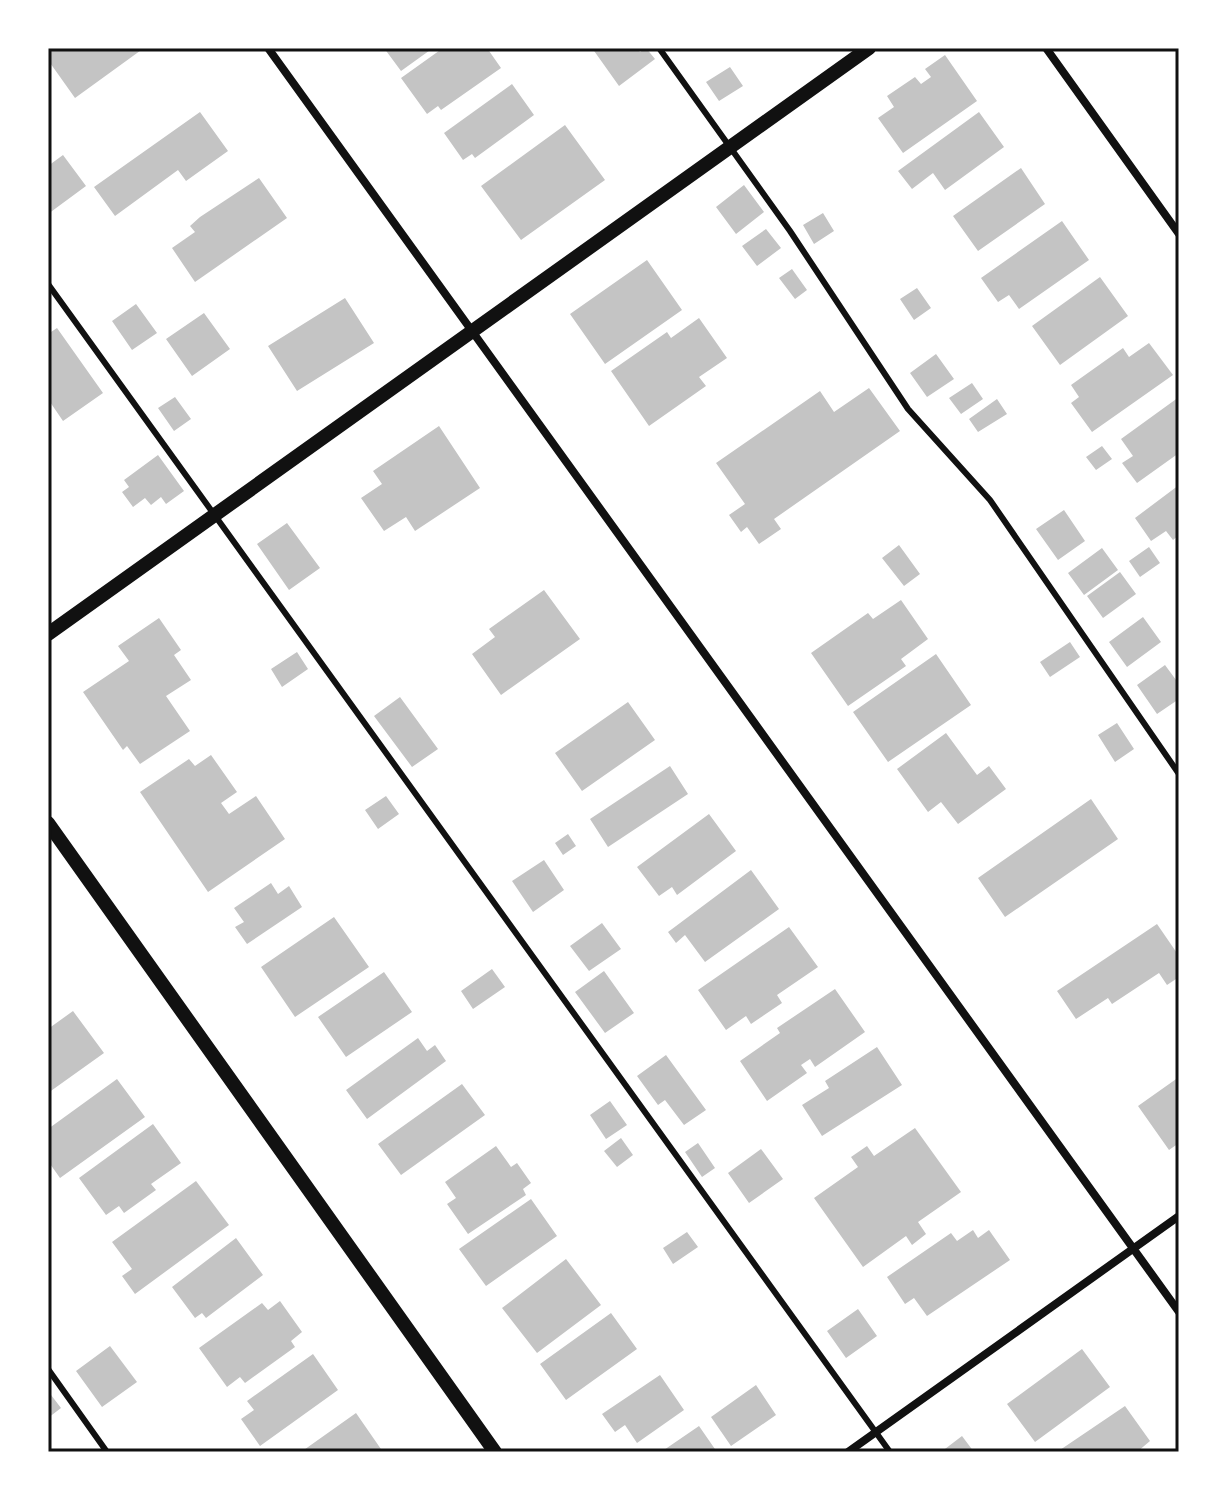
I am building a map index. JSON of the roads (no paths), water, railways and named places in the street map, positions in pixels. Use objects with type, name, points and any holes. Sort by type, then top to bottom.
[{"type":"street","points":[[268,48],[470,333],[1179,1312]]},
{"type":"street","points":[[48,634],[869,48]]},
{"type":"street","points":[[1046,48],[1179,234]]},
{"type":"street","points":[[48,823],[495,1452]]},
{"type":"street","points":[[848,1452],[1179,1216]]},
{"type":"lane","points":[[659,48],[908,409],[990,500],[1179,774]]},
{"type":"lane","points":[[48,284],[890,1452]]},
{"type":"lane","points":[[48,1369],[107,1452]]}]
